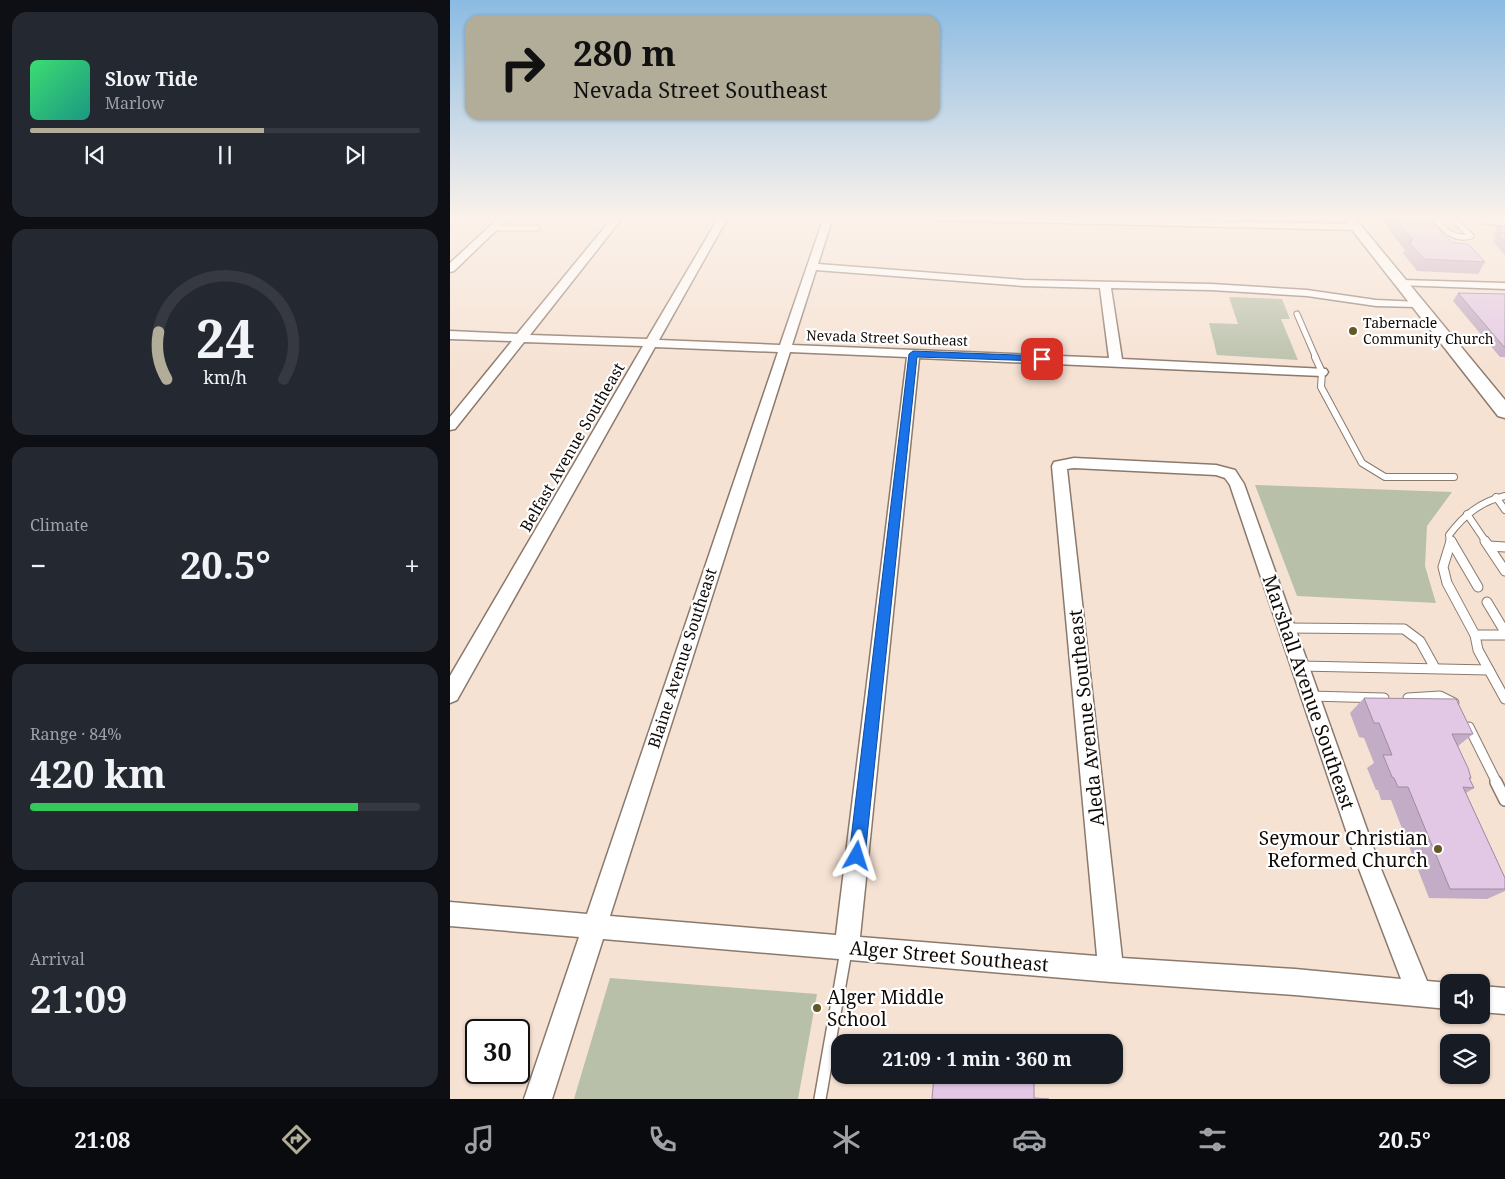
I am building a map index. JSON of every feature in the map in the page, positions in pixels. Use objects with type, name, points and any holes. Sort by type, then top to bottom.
[{"type":"main road","points":[[1389,268],[1505,412]]},
{"type":"street","points":[[450,426],[576,268]]},
{"type":"street","name":"Belfast Avenue Southeast","points":[[450,694],[694,268]]},
{"type":"street","name":"Blaine Avenue Southeast","points":[[538,1099],[593,926],[812,268]]},
{"type":"street","points":[[828,268],[973,280],[1105,286],[1211,287],[1307,294],[1376,303],[1417,304]]},
{"type":"street","points":[[1401,283],[1505,286]]},
{"type":"street","points":[[1105,286],[1116,362]]},
{"type":"street","name":"Nevada Street Southeast","points":[[450,335],[1322,372]]},
{"type":"street","points":[[847,947],[913,354]]},
{"type":"street","name":"Marshall Avenue Southeast","points":[[1059,466],[1074,463],[1190,467],[1216,470],[1230,474],[1237,484],[1370,869],[1419,994]]},
{"type":"street","name":"Aleda Avenue Southeast","points":[[1059,466],[1111,970]]},
{"type":"street","name":"Alger Street Southeast","points":[[450,914],[1111,970],[1295,982],[1440,995]]},
{"type":"street","points":[[1490,1000],[1505,1001]]},
{"type":"lane","points":[[1297,314],[1322,372],[1321,387],[1362,463],[1385,477],[1454,477]]},
{"type":"lane","points":[[1478,587],[1449,535],[1467,514],[1496,497],[1505,496]]},
{"type":"lane","points":[[1496,497],[1505,510]]},
{"type":"lane","points":[[1467,514],[1505,571]]},
{"type":"lane","points":[[1451,540],[1443,566],[1447,583],[1476,635],[1478,650],[1505,699]]},
{"type":"lane","points":[[1489,546],[1505,546]]},
{"type":"lane","points":[[1476,635],[1505,634],[1487,602]]},
{"type":"lane","points":[[1287,628],[1404,629],[1413,633],[1423,644],[1435,668]]},
{"type":"lane","points":[[1300,666],[1489,670]]},
{"type":"lane","points":[[1310,696],[1384,698]]},
{"type":"lane","points":[[1408,698],[1440,696],[1458,706],[1505,800]]},
{"type":"lane","points":[[820,1099],[847,947]]},
{"type":"green space","points":[[1229,297],[1282,299],[1290,319],[1281,319],[1298,360],[1217,355],[1209,323],[1238,324]]},
{"type":"green space","points":[[1255,485],[1452,492],[1427,526],[1425,566],[1436,603],[1297,596]]},
{"type":"green space","points":[[610,978],[817,994],[798,1099],[574,1099]]},
{"type":"building","points":[[1458,293],[1505,294],[1505,348]]},
{"type":"building","points":[[1364,698],[1456,699],[1473,734],[1452,734],[1468,768],[1471,778],[1469,778],[1474,788],[1463,787],[1505,878],[1505,889],[1450,889],[1408,787],[1398,787],[1392,777],[1383,755],[1392,755],[1379,723],[1374,723]]},
{"type":"building","points":[[933,1084],[1034,1084],[1034,1098],[1049,1099],[932,1099]]},
{"type":"place","name":"Tabernacle Community Church","points":[[1353,331]]},
{"type":"place","name":"Seymour Christian Reformed Church","points":[[1438,849]]},
{"type":"place","name":"Alger Middle School","points":[[817,1008]]},
{"type":"route","points":[[857,856],[913,354],[1042,359]]}]
